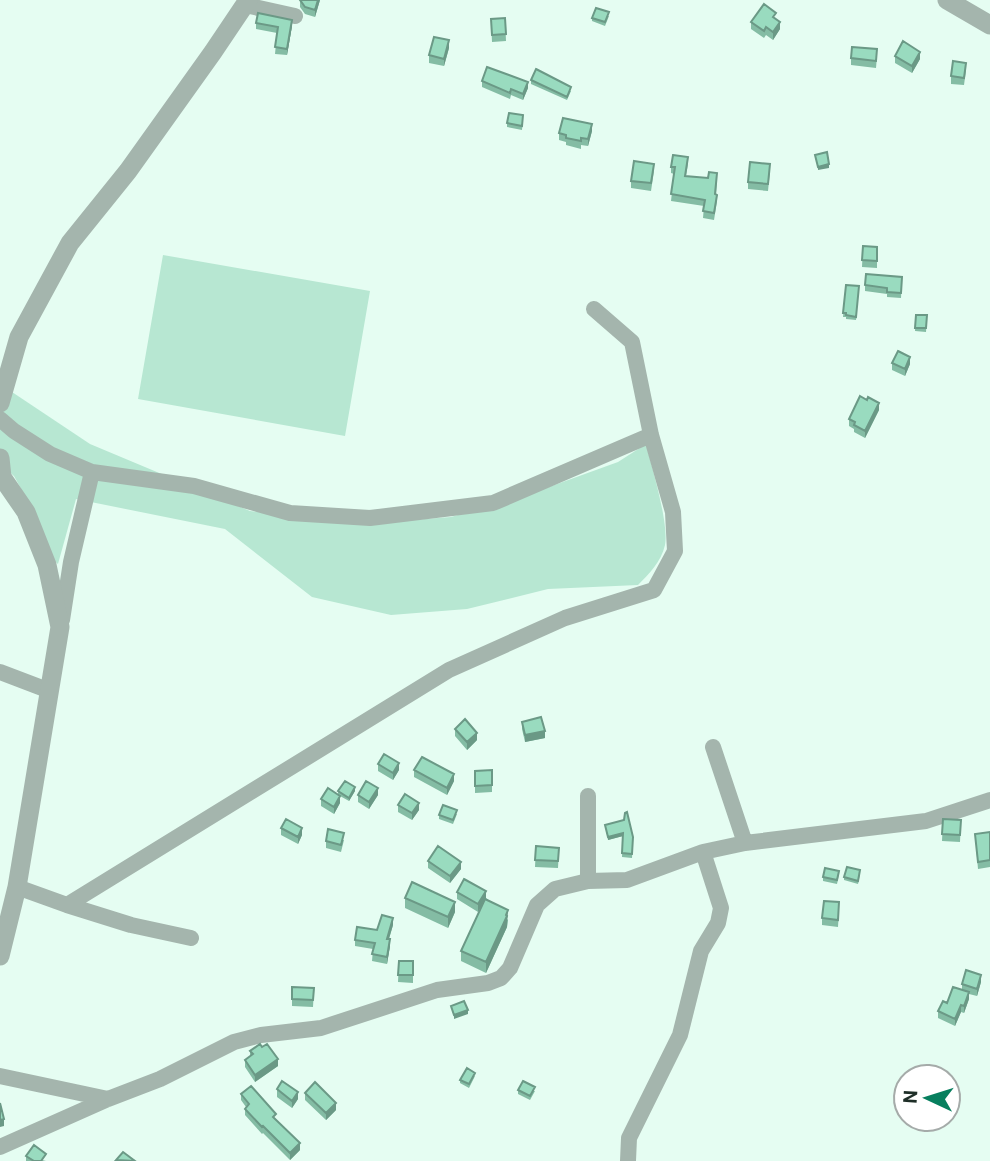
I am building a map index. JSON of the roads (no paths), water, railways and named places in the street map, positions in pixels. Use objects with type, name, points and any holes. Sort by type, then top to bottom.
[{"type":"street","points":[[947,0],[990,25]]},
{"type":"street","points":[[0,403],[19,337],[70,243],[128,171],[247,3],[295,16]]},
{"type":"street","points":[[67,905],[449,670],[565,618],[654,590],[675,551],[673,512],[651,435],[632,342],[593,309]]},
{"type":"street","points":[[0,419],[14,432],[50,454],[92,472],[194,486],[290,513],[370,517],[493,503],[651,435]]},
{"type":"street","points":[[1,470],[26,512],[47,565],[60,627]]},
{"type":"street","points":[[0,956],[3,933],[18,887],[71,562],[92,472]]},
{"type":"street","points":[[0,672],[50,691]]},
{"type":"street","points":[[713,747],[745,843]]},
{"type":"street","points":[[588,796],[588,881]]},
{"type":"street","points":[[0,1147],[160,1079],[234,1042],[261,1035],[321,1028],[437,990],[488,983],[501,978],[510,968],[537,905],[555,888],[588,881],[627,880],[703,852],[745,843],[926,821],[990,800]]},
{"type":"street","points":[[628,1161],[629,1138],[680,1035],[701,951],[718,923],[721,908],[703,852]]},
{"type":"street","points":[[18,887],[131,925],[191,938]]},
{"type":"street","points":[[0,1076],[108,1099]]}]
